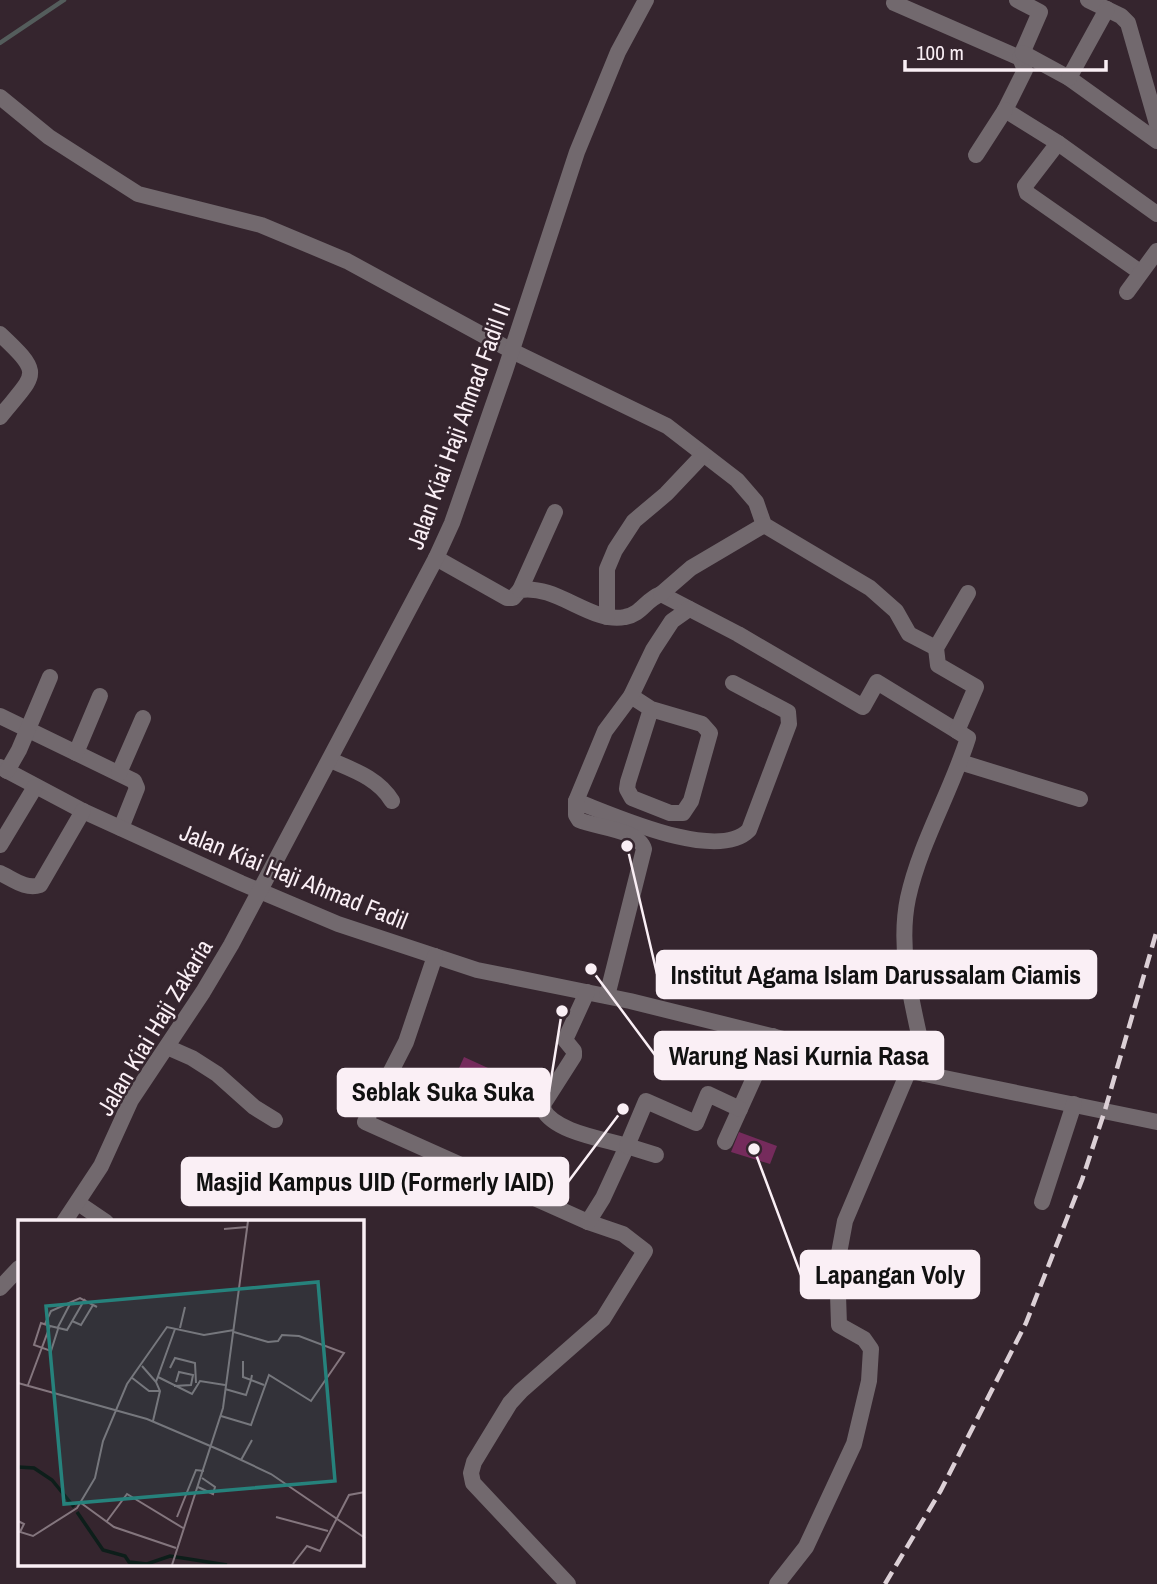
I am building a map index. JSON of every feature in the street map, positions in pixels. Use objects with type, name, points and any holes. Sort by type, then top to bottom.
[{"type":"street","name":"Jalan Kiai Haji Ahmad Fadil II","points":[[259,891],[452,523],[577,152],[613,61],[646,0]]},
{"type":"street","points":[[896,0],[894,3],[1021,55],[1069,78],[1157,141]]},
{"type":"street","points":[[976,155],[1005,110],[1025,71],[1021,55],[1043,6],[1017,0]]},
{"type":"street","points":[[1087,0],[1121,16],[1128,23],[1157,124]]},
{"type":"street","points":[[1069,78],[1107,9]]},
{"type":"street","points":[[1,99],[48,137],[138,194],[261,225],[347,261],[512,351],[667,426],[737,480],[756,502],[764,525],[870,589],[896,611],[909,634],[936,648]]},
{"type":"street","points":[[1005,110],[1058,143],[1157,214]]},
{"type":"street","points":[[1058,143],[1029,179],[1025,186],[1027,193],[1140,272]]},
{"type":"street","points":[[1127,292],[1157,251]]},
{"type":"street","points":[[0,334],[29,363],[31,374],[29,382],[0,417]]},
{"type":"street","points":[[608,613],[607,569],[621,539],[634,521],[666,494],[703,455]]},
{"type":"street","points":[[436,558],[507,598],[513,598],[520,590],[555,512]]},
{"type":"street","points":[[520,590],[541,591],[608,613],[630,616],[639,612],[650,598],[661,594],[691,568],[764,525]]},
{"type":"street","points":[[957,731],[976,687],[938,665],[936,648],[968,593]]},
{"type":"street","points":[[661,594],[738,634],[863,707],[877,682],[968,737],[917,868],[905,919],[905,956],[924,1057],[845,1221],[837,1264],[839,1325],[864,1339],[871,1349],[869,1381],[854,1444],[806,1547],[777,1584]]},
{"type":"street","points":[[607,996],[644,849],[635,836],[579,820],[576,815],[576,801],[605,731],[631,696],[653,650],[672,621],[689,609]]},
{"type":"street","points":[[4,769],[28,730],[50,677]]},
{"type":"street","points":[[576,801],[656,832],[709,841],[732,840],[743,836],[749,830],[790,716],[788,712],[733,683]]},
{"type":"street","points":[[76,753],[100,696]]},
{"type":"street","points":[[631,696],[651,709],[702,724],[710,733],[691,801],[683,813],[670,813],[632,798],[627,789],[651,709]]},
{"type":"street","points":[[0,716],[134,781],[137,788],[121,828]]},
{"type":"street","points":[[119,773],[143,718]]},
{"type":"street","points":[[330,760],[374,781],[392,801]]},
{"type":"street","points":[[960,762],[1080,799]]},
{"type":"street","name":"Jalan Kiai Haji Ahmad Fadil","points":[[4,769],[83,811],[259,891],[343,926],[477,970],[607,996],[917,1072],[1157,1122]]},
{"type":"street","points":[[0,845],[34,787]]},
{"type":"street","points":[[0,873],[22,884],[34,887],[40,885],[83,811]]},
{"type":"street","name":"Jalan Kiai Haji Zakaria","points":[[65,1220],[101,1166],[131,1100],[203,992],[259,891]]},
{"type":"street","points":[[435,956],[406,1042],[365,1122],[588,1222],[623,1234],[645,1251],[603,1319],[521,1391],[510,1404],[474,1462],[471,1473],[473,1483],[568,1584]]},
{"type":"street","points":[[587,992],[565,1040],[575,1054],[544,1103],[543,1109],[548,1118],[576,1133],[656,1155]]},
{"type":"street","points":[[725,1142],[773,1036]]},
{"type":"street","points":[[167,1047],[192,1058],[217,1074],[254,1107],[275,1120]]},
{"type":"street","points":[[588,1222],[603,1198],[646,1101],[696,1123],[708,1094],[740,1109]]},
{"type":"street","points":[[1042,1202],[1074,1104]]},
{"type":"street","points":[[78,1203],[103,1220]]},
{"type":"street","points":[[0,1287],[18,1269]]},
{"type":"shaded area","points":[[464,1057],[499,1073],[490,1091],[456,1075]]},
{"type":"shaded area","points":[[739,1132],[777,1146],[770,1164],[731,1152]]},
{"type":"waterway","points":[[0,43],[64,0]]},
{"type":"railway","points":[[885,1584],[941,1490],[1026,1323],[1082,1180],[1157,930]]},
{"type":"place","name":"Institut Agama Islam Darussalam Ciamis","points":[[627,846]]},
{"type":"place","name":"Warung Nasi Kurnia Rasa","points":[[591,969]]},
{"type":"place","name":"Seblak Suka Suka","points":[[562,1011]]},
{"type":"place","name":"Masjid Kampus UID (Formerly IAID)","points":[[623,1109]]},
{"type":"place","name":"Lapangan Voly","points":[[754,1149]]}]
